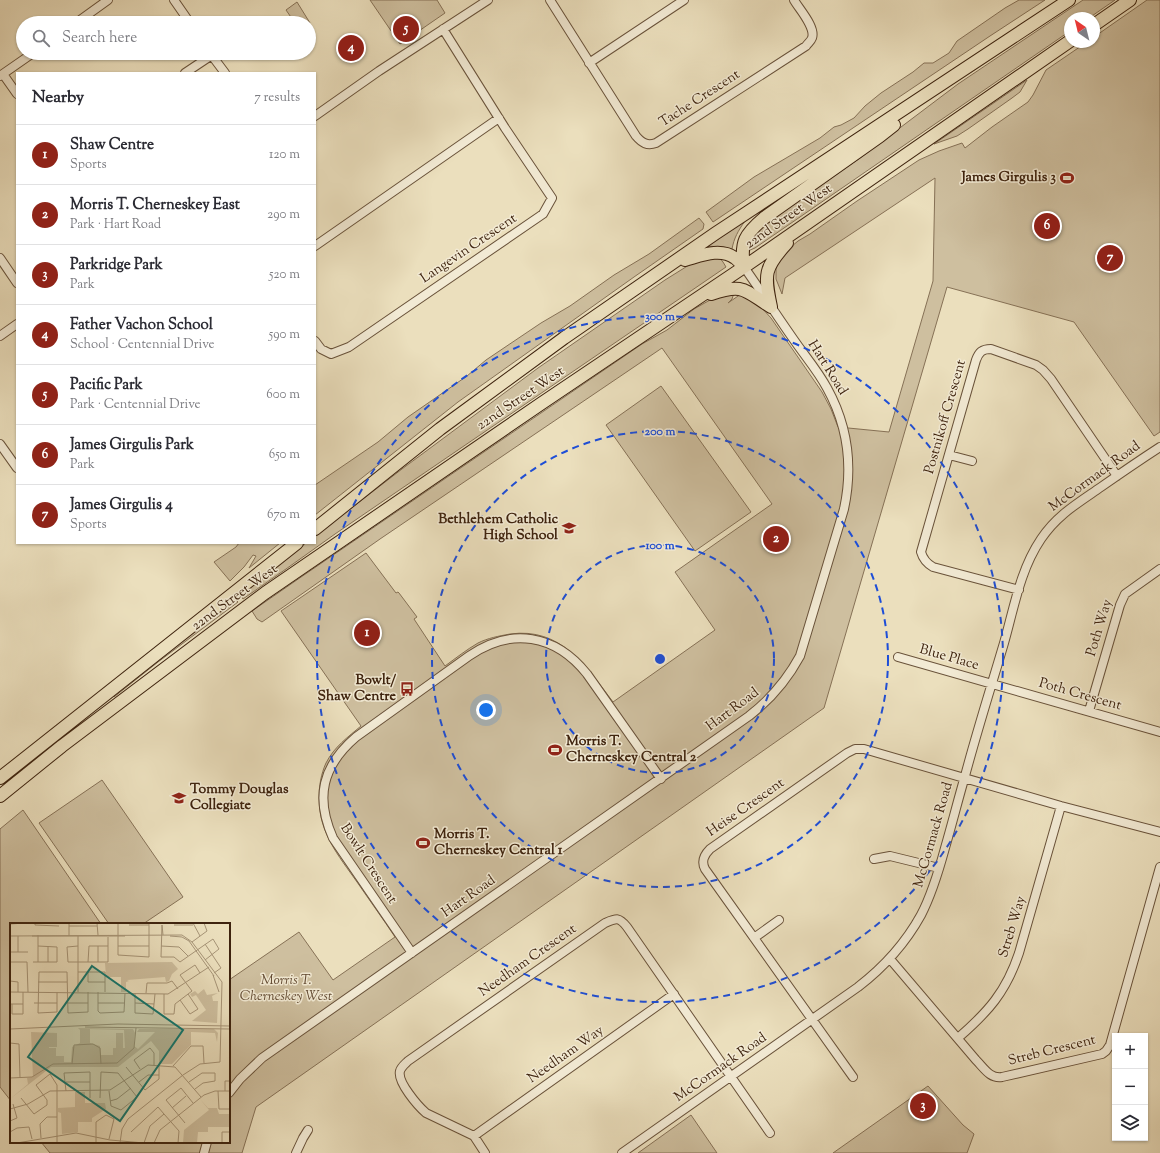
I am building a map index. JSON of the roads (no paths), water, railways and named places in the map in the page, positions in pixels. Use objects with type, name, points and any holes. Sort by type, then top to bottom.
[{"type":"highway","name":"22nd Street West","points":[[316,528],[452,420],[564,338],[739,218],[1069,0]]},
{"type":"highway","points":[[1100,21],[1130,0]]},
{"type":"highway","name":"22nd Street West","points":[[0,796],[62,746],[266,593],[529,412],[744,267],[1064,46]]},
{"type":"highway","points":[[744,267],[742,253],[743,244],[746,236],[753,228],[764,218],[880,136],[929,93]]},
{"type":"highway","points":[[771,307],[766,284],[768,270],[776,254],[796,231]]},
{"type":"highway","points":[[674,263],[701,255],[720,253],[730,255],[744,267]]},
{"type":"highway","points":[[700,296],[722,290],[737,288],[751,293],[771,307]]},
{"type":"highway","name":"22nd Street West","points":[[0,778],[296,544]]},
{"type":"street","points":[[86,16],[108,0]]},
{"type":"street","points":[[174,0],[185,16]]},
{"type":"street","points":[[316,115],[379,71],[488,0]]},
{"type":"street","name":"Tache Crescent","points":[[550,0],[640,141],[651,145],[810,42],[813,37],[811,26],[794,0]]},
{"type":"street","points":[[589,63],[684,0]]},
{"type":"street","name":"Langevin Crescent","points":[[316,342],[321,349],[331,354],[349,347],[543,214],[552,198],[443,29]]},
{"type":"street","points":[[16,93],[2,75],[23,60]]},
{"type":"street","points":[[186,72],[203,60]]},
{"type":"street","points":[[215,60],[224,72]]},
{"type":"street","points":[[316,245],[499,118]]},
{"type":"street","points":[[0,258],[16,282]]},
{"type":"street","name":"Hart Road","points":[[230,1092],[240,1079],[262,1058],[759,709],[775,693],[790,674],[800,656],[844,509],[848,484],[849,461],[840,415],[834,401],[822,380],[744,267]]},
{"type":"street","points":[[0,336],[16,325]]},
{"type":"street","name":"Postnikoff Crescent","points":[[1019,590],[933,567],[925,562],[921,552],[976,360],[980,351],[991,349],[1036,365],[1043,370],[1051,379],[1117,476]]},
{"type":"street","points":[[0,444],[14,458]]},
{"type":"street","name":"McCormack Road","points":[[622,1153],[812,1020],[870,977],[890,959],[908,937],[927,903],[939,868],[1019,590],[1035,548],[1048,529],[1069,508],[1160,447]]},
{"type":"street","points":[[949,455],[972,461]]},
{"type":"street","name":"Poth Way","points":[[1089,711],[1123,597],[1128,591],[1160,569]]},
{"type":"street","name":"Bowlt Crescent","points":[[412,953],[333,838],[324,811],[323,798],[326,780],[334,761],[347,745],[356,737],[469,656],[491,643],[518,638],[537,639],[560,649],[574,660],[587,674],[661,779]]},
{"type":"street","name":"Blue Place","points":[[898,657],[992,684]]},
{"type":"street","name":"Poth Crescent","points":[[992,684],[1160,732]]},
{"type":"street","name":"Heise Crescent","points":[[853,1077],[703,866],[706,853],[840,758],[855,749],[864,749],[964,778]]},
{"type":"street","points":[[964,778],[1061,806],[1160,832]]},
{"type":"street","name":"Streb Way","points":[[958,1038],[980,1018],[997,998],[1007,983],[1015,966],[1061,806]]},
{"type":"street","points":[[874,860],[890,856],[939,868]]},
{"type":"street","name":"Streb Crescent","points":[[890,959],[990,1075],[994,1077],[998,1078],[1094,1057],[1102,1054],[1110,1045],[1160,867]]},
{"type":"street","name":"Needham Crescent","points":[[474,1136],[426,1113],[421,1109],[403,1084],[400,1072],[402,1066],[605,923],[615,918],[623,922],[627,927],[770,1133]]},
{"type":"street","points":[[754,938],[779,920]]},
{"type":"street","name":"Needham Way","points":[[474,1136],[674,994]]},
{"type":"street","points":[[296,1153],[308,1130]]},
{"type":"street","points":[[474,1136],[485,1153]]},
{"type":"street","points":[[204,1153],[207,1143]]},
{"type":"place","name":"Pacific Park","points":[[406,29]]},
{"type":"place","name":"Father Vachon School","points":[[351,48]]},
{"type":"place","name":"James Girgulis 3","points":[[1067,178]]},
{"type":"place","name":"James Girgulis Park","points":[[1047,226]]},
{"type":"place","name":"James Girgulis 4","points":[[1110,258]]},
{"type":"place","name":"Bethlehem Catholic High School","points":[[569,528]]},
{"type":"place","name":"Morris T. Cherneskey East","points":[[776,539]]},
{"type":"place","name":"Shaw Centre","points":[[367,633]]},
{"type":"place","name":"Bowlt/ Shaw Centre","points":[[407,689]]},
{"type":"place","name":"Morris T. Cherneskey Central 2","points":[[555,750]]},
{"type":"place","name":"Tommy Douglas Collegiate","points":[[179,798]]},
{"type":"place","name":"Morris T. Cherneskey Central 1","points":[[423,843]]},
{"type":"place","name":"Parkridge Park","points":[[923,1106]]},
{"type":"park label","name":"Morris T. Cherneskey West","points":[[286,990]]}]
